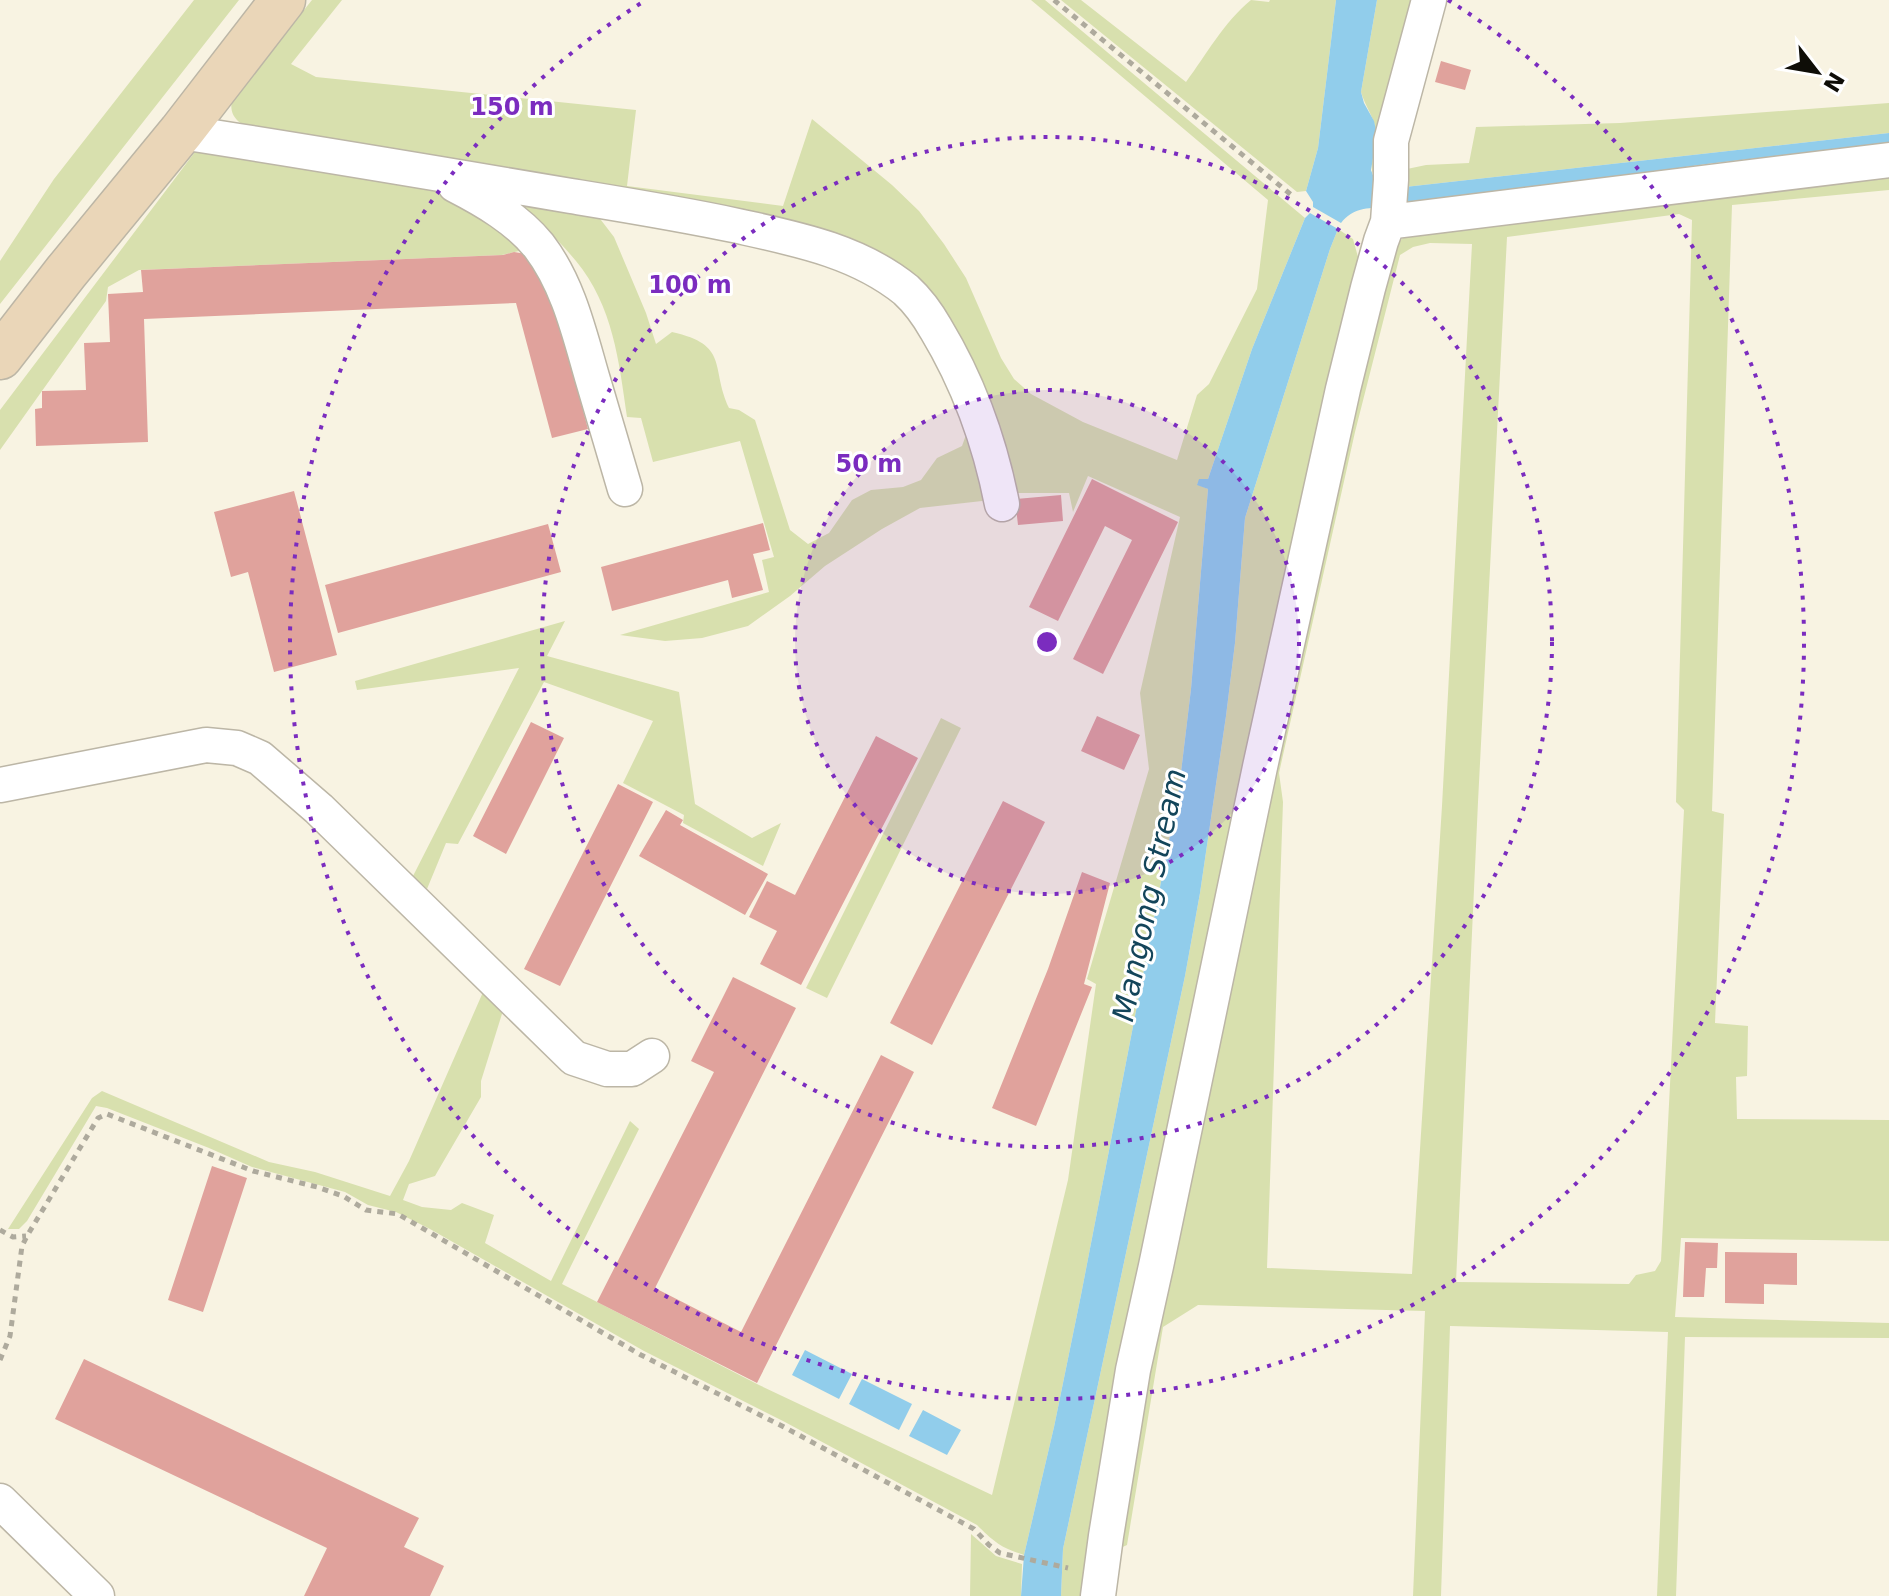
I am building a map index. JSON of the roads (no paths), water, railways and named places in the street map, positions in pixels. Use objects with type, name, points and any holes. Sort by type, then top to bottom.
[{"type":"main road","points":[[0,357],[283,0]]},
{"type":"street","points":[[1098,1596],[1133,1370],[1343,389],[1388,222],[1391,141],[1429,0]]},
{"type":"street","points":[[181,132],[691,216],[790,237],[863,262],[909,293],[927,314],[953,356],[995,469],[1002,504]]},
{"type":"street","points":[[1388,222],[1889,160]]},
{"type":"street","points":[[425,171],[500,210],[523,229],[554,269],[574,316],[625,489]]},
{"type":"street","points":[[0,785],[206,745],[237,748],[260,758],[319,809],[574,1058],[607,1069],[632,1069],[652,1056]]},
{"type":"street","points":[[0,1501],[97,1596]]},
{"type":"water","points":[[1336,0],[1377,0],[1361,92],[1377,134],[1371,170],[1385,207],[1355,212],[1341,223],[1313,207],[1306,191],[1318,148]]},
{"type":"water","points":[[1889,133],[1889,143],[1707,164],[1395,208],[1396,188]]},
{"type":"water","points":[[1310,213],[1338,229],[1245,518],[1235,643],[1200,893],[1063,1549],[1061,1596],[1021,1596],[1024,1555],[1081,1295],[1179,789],[1208,489],[1197,485],[1199,479],[1208,479],[1252,349],[1305,218]]},
{"type":"water","points":[[805,1350],[852,1374],[839,1399],[792,1375]]},
{"type":"water","points":[[862,1379],[912,1404],[899,1430],[849,1404]]},
{"type":"water","points":[[923,1410],[961,1430],[947,1455],[909,1436]]},
{"type":"water label","name":"Mangong Stream","points":[[1149,895]]}]
